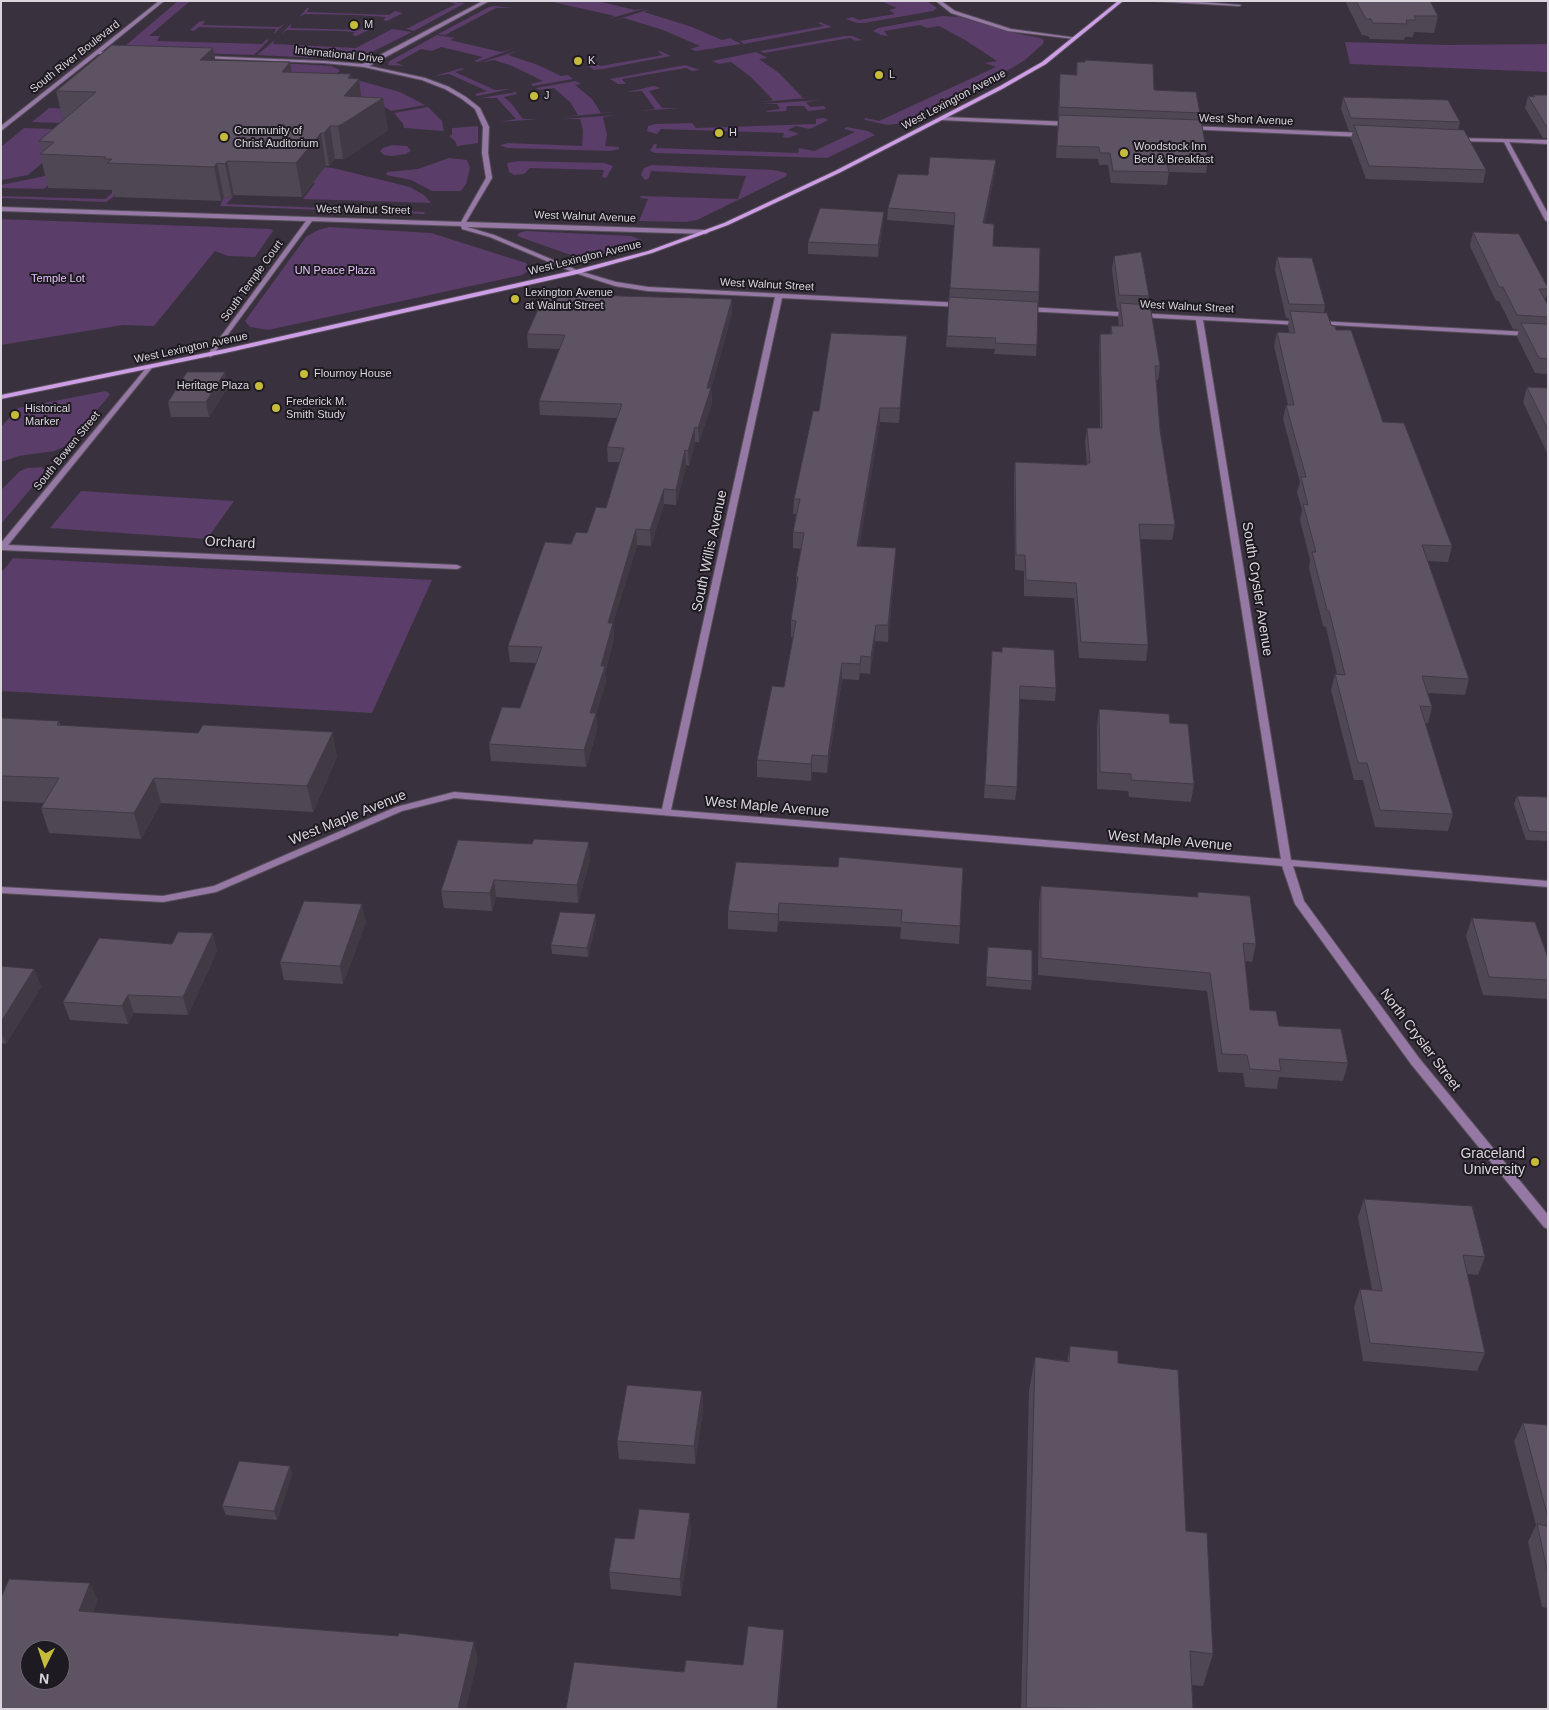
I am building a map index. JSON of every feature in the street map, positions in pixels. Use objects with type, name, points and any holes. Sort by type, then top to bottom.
[{"type":"main road","name":"West Lexington Avenue","points":[[1,397],[210,355],[576,272],[650,252],[706,232],[837,172],[942,119],[1044,63],[1121,1]]},
{"type":"street","name":"South River Boulevard","points":[[1,129],[162,1]]},
{"type":"street","points":[[364,66],[487,1]]},
{"type":"street","points":[[938,1],[952,12],[1010,30],[1075,38]]},
{"type":"street","points":[[1155,1],[1238,5]]},
{"type":"street","points":[[97,53],[126,54]]},
{"type":"street","name":"International Drive","points":[[194,57],[324,62],[364,66],[396,72],[447,88],[466,99],[476,108],[483,118],[486,127],[485,153],[488,178],[463,222]]},
{"type":"street","points":[[942,119],[1076,124]]},
{"type":"street","name":"West Short Avenue","points":[[1176,128],[1366,135]]},
{"type":"street","points":[[1446,138],[1548,142]]},
{"type":"street","points":[[1506,141],[1548,220]]},
{"type":"street","name":"West Walnut Street","points":[[1,209],[463,222],[464,228],[492,236],[576,272],[615,284],[648,289],[968,306]]},
{"type":"street","name":"South Temple Court","points":[[210,355],[310,219]]},
{"type":"street","name":"West Walnut Avenue","points":[[463,222],[706,232]]},
{"type":"street","name":"South Willis Avenue","points":[[666,812],[779,296]]},
{"type":"street","name":"West Walnut Street","points":[[1016,308],[1548,335]]},
{"type":"street","name":"South Crysler Avenue","points":[[1199,318],[1287,864]]},
{"type":"street","name":"South Bowen Street","points":[[2,547],[149,368]]},
{"type":"street","name":"Orchard","points":[[2,547],[457,567]]},
{"type":"street","name":"West Maple Avenue","points":[[1,890],[163,899],[216,889],[399,809],[454,795],[1548,884]]},
{"type":"street","name":"North Crysler Street","points":[[1287,864],[1299,902],[1415,1061],[1548,1224]]},
{"type":"green space","points":[[178,1],[190,1],[149,36],[160,36],[157,41],[262,44],[268,39],[268,41],[254,55],[138,51],[125,46]]},
{"type":"green space","points":[[446,1],[465,3],[414,31],[406,29],[456,4]]},
{"type":"green space","points":[[548,1],[597,1],[635,10],[646,8],[608,19],[615,16]]},
{"type":"green space","points":[[881,1],[927,1],[937,8],[933,11],[864,23],[857,23],[846,19],[852,17],[859,20],[895,14],[889,10],[897,8]]},
{"type":"green space","points":[[489,7],[513,8],[496,8],[445,35],[438,34]]},
{"type":"green space","points":[[309,8],[307,12],[389,15],[395,11],[403,13],[387,21],[383,20],[386,17],[356,15],[305,14],[299,17]]},
{"type":"green space","points":[[650,9],[644,12],[692,27],[722,40],[730,38],[741,44],[696,51],[690,49],[700,46],[663,30],[624,18],[613,21]]},
{"type":"green space","points":[[943,16],[959,17],[1010,32],[1040,38],[1044,40],[1043,44],[1025,60],[1012,68],[903,123],[888,125],[865,120],[866,118],[879,121],[996,67],[985,63],[997,61],[939,26],[927,28],[920,25],[884,31],[888,36],[873,31],[878,28]]},
{"type":"green space","points":[[203,21],[205,22],[202,25],[279,27],[285,23],[275,33],[276,29],[199,27],[194,31],[190,30]]},
{"type":"green space","points":[[820,22],[832,27],[744,44],[740,41],[824,26],[818,23]]},
{"type":"green space","points":[[292,23],[290,28],[359,30],[365,26],[373,28],[356,36],[352,35],[355,32],[340,31],[287,30],[281,34]]},
{"type":"green space","points":[[392,29],[412,32],[356,60],[257,55],[275,40],[273,44],[356,48]]},
{"type":"green space","points":[[437,35],[455,38],[450,40],[501,52],[513,49],[477,62],[474,61],[483,57],[441,47],[432,51],[421,49],[396,63],[405,66],[387,65],[389,64],[388,62]]},
{"type":"green space","points":[[852,36],[862,40],[856,41],[850,38],[764,53],[760,51]]},
{"type":"green space","points":[[1345,42],[1447,45],[1548,44],[1548,72],[1350,64]]},
{"type":"green space","points":[[517,51],[508,55],[538,65],[561,76],[568,75],[573,79],[533,86],[531,84],[543,81],[512,66],[494,60],[479,63]]},
{"type":"green space","points":[[660,51],[671,56],[594,70],[587,65],[594,63],[601,66],[663,55],[658,52]]},
{"type":"green space","points":[[756,52],[768,58],[759,59],[779,73],[803,98],[819,97],[760,102],[773,100],[751,77],[731,62],[719,64],[712,61]]},
{"type":"green space","points":[[280,63],[331,66],[340,71],[316,86],[252,70]]},
{"type":"green space","points":[[685,65],[700,70],[692,71],[686,68],[622,79],[626,84],[618,84],[610,79]]},
{"type":"green space","points":[[464,69],[455,72],[495,90],[511,89],[477,96],[475,94],[487,91],[449,74],[435,76]]},
{"type":"green space","points":[[357,80],[400,92],[425,105],[391,111],[378,103],[330,95]]},
{"type":"green space","points":[[576,81],[581,84],[575,85],[592,99],[601,113],[617,112],[562,117],[578,115],[570,102],[554,88],[539,90],[536,88]]},
{"type":"green space","points":[[654,86],[661,88],[649,91],[662,108],[678,108],[641,111],[655,109],[642,91],[627,92]]},
{"type":"green space","points":[[516,92],[517,94],[504,97],[523,119],[539,119],[500,122],[516,119],[497,98],[481,98]]},
{"type":"green space","points":[[821,100],[806,102],[810,107],[824,106],[826,109],[808,111],[804,106],[787,106],[786,111],[768,112],[765,111],[780,109],[777,104],[761,104]]},
{"type":"green space","points":[[428,107],[442,121],[444,131],[404,128],[394,113]]},
{"type":"green space","points":[[49,108],[78,109],[61,123],[32,122]]},
{"type":"green space","points":[[618,115],[603,117],[607,135],[605,146],[619,147],[619,149],[610,151],[507,148],[500,145],[508,143],[582,146],[583,130],[580,119],[563,119]]},
{"type":"green space","points":[[824,118],[828,120],[810,129],[796,126],[788,130],[799,134],[787,138],[783,137],[784,133],[661,129],[657,134],[647,131],[648,126],[655,124],[692,123],[696,128],[816,124],[816,119]]},
{"type":"green space","points":[[478,126],[478,143],[457,146],[455,141],[449,136],[452,135],[452,128]]},
{"type":"green space","points":[[846,127],[868,131],[875,135],[827,158],[655,153],[650,151],[654,144],[657,144],[656,148],[798,153],[799,148],[814,151],[855,132],[844,129]]},
{"type":"green space","points":[[24,128],[81,130],[28,175],[1,180],[1,147]]},
{"type":"green space","points":[[392,145],[407,146],[411,151],[406,154],[392,156],[384,155],[380,151]]},
{"type":"green space","points":[[449,158],[467,160],[470,168],[466,184],[461,191],[432,191],[411,180],[386,175],[387,172],[418,169]]},
{"type":"green space","points":[[519,161],[604,163],[613,166],[606,178],[602,177],[604,170],[530,168],[524,174],[514,175],[509,172],[507,163]]},
{"type":"green space","points":[[652,165],[774,170],[786,173],[787,176],[697,220],[686,222],[639,221],[648,199],[640,198],[641,196],[738,199],[746,176],[651,171],[649,178],[645,180],[641,175],[644,168]]},
{"type":"green space","points":[[322,167],[410,187],[424,195],[431,203],[303,199],[315,183],[311,182]]},
{"type":"green space","points":[[45,176],[58,176],[44,189],[1,188],[1,185]]},
{"type":"green space","points":[[112,193],[119,193],[106,202],[1,198],[1,196],[105,199]]},
{"type":"green space","points":[[224,197],[232,198],[226,204],[425,212],[424,214],[220,206]]},
{"type":"green space","name":"Temple Lot","points":[[1,219],[271,229],[273,231],[255,257],[228,256],[215,251],[154,326],[123,325],[1,345]]},
{"type":"green space","name":"UN Peace Plaza","points":[[329,227],[431,233],[526,263],[530,270],[522,275],[268,330],[250,327],[245,321],[306,237],[318,230]]},
{"type":"green space","points":[[526,231],[631,236],[642,240],[639,245],[592,257],[579,258],[517,236],[519,233]]},
{"type":"green space","points":[[106,391],[110,394],[108,397],[67,446],[54,451],[19,456],[1,462],[1,427],[18,408]]},
{"type":"green space","points":[[42,467],[46,471],[1,524],[1,490],[20,471],[27,468]]},
{"type":"green space","points":[[81,491],[234,501],[207,539],[50,528]]},
{"type":"green space","points":[[13,558],[432,580],[372,713],[1,691],[1,573]]},
{"type":"building","points":[[1356,1],[1430,1],[1438,16],[1414,16],[1416,20],[1406,20],[1407,24],[1373,23],[1371,19],[1366,19]]},
{"type":"building","name":"Community of Christ Auditorium","points":[[112,45],[213,48],[200,60],[290,62],[282,72],[351,74],[348,78],[359,79],[344,96],[383,98],[344,123],[338,126],[330,126],[324,133],[321,133],[296,163],[227,161],[225,164],[217,163],[214,167],[107,163],[112,159],[104,159],[106,157],[40,154],[54,142],[39,141],[96,92],[56,91]]},
{"type":"building","points":[[1085,60],[1153,64],[1154,90],[1196,92],[1200,113],[1059,107],[1060,74],[1077,75],[1077,62],[1085,62]]},
{"type":"building","points":[[1533,95],[1548,95],[1548,126],[1546,126],[1528,96],[1535,97]]},
{"type":"building","points":[[1343,97],[1448,100],[1460,122],[1351,118]]},
{"type":"building","points":[[1059,115],[1201,120],[1208,161],[1166,160],[1169,172],[1113,171],[1110,153],[1100,153],[1099,147],[1057,146]]},
{"type":"building","points":[[1354,125],[1464,130],[1486,170],[1369,166]]},
{"type":"building","points":[[930,157],[996,160],[983,223],[994,224],[993,246],[1040,248],[1039,292],[950,288],[955,213],[888,208],[898,174],[928,175]]},
{"type":"building","points":[[820,208],[884,212],[878,245],[808,242]]},
{"type":"building","points":[[1473,232],[1519,234],[1548,288],[1539,289],[1548,305],[1548,317],[1517,315],[1503,287],[1499,287]]},
{"type":"building","points":[[1141,252],[1149,296],[1119,295],[1114,256]]},
{"type":"building","points":[[1277,257],[1312,258],[1325,305],[1289,304]]},
{"type":"building","points":[[545,294],[732,299],[707,388],[711,388],[698,428],[695,427],[688,451],[685,450],[676,490],[664,489],[650,530],[636,529],[608,623],[613,623],[601,666],[605,666],[590,713],[596,713],[584,750],[489,744],[502,707],[520,708],[542,647],[508,646],[545,542],[571,544],[576,532],[587,533],[596,507],[606,508],[624,448],[607,447],[622,404],[539,401],[565,335],[527,334]]},
{"type":"building","points":[[949,297],[1038,302],[1037,345],[995,343],[996,338],[947,336]]},
{"type":"building","points":[[1120,303],[1150,305],[1160,366],[1155,366],[1160,430],[1175,525],[1139,524],[1148,645],[1081,642],[1076,583],[1026,580],[1025,555],[1016,555],[1015,462],[1087,465],[1087,463],[1090,463],[1087,428],[1102,428],[1100,334],[1112,334],[1111,326],[1123,326]]},
{"type":"building","points":[[1290,311],[1327,313],[1331,325],[1335,326],[1336,330],[1351,330],[1383,422],[1404,423],[1452,546],[1422,545],[1469,679],[1422,676],[1432,707],[1420,706],[1453,814],[1380,810],[1367,763],[1358,763],[1335,674],[1345,675],[1312,552],[1316,552],[1303,504],[1308,505],[1301,477],[1306,477],[1286,405],[1294,405],[1277,332],[1295,333]]},
{"type":"building","points":[[1521,323],[1548,324],[1548,359],[1539,358]]},
{"type":"building","points":[[831,333],[907,336],[900,408],[880,408],[857,546],[896,548],[888,625],[876,625],[871,657],[861,656],[860,664],[842,663],[828,756],[812,755],[811,764],[757,760],[772,686],[784,687],[796,621],[791,620],[804,533],[793,532],[800,499],[794,499],[813,411],[819,411]]},
{"type":"building","points":[[187,372],[225,372],[206,402],[168,402]]},
{"type":"building","points":[[1527,387],[1548,388],[1548,430]]},
{"type":"building","points":[[1002,647],[1054,650],[1056,688],[1020,686],[1017,787],[985,785],[992,651],[1002,652]]},
{"type":"building","points":[[1099,709],[1169,714],[1170,723],[1188,724],[1194,784],[1131,780],[1131,774],[1100,772]]},
{"type":"building","points":[[1,718],[59,721],[57,725],[198,733],[203,725],[333,732],[307,786],[154,778],[134,813],[41,808],[59,778],[1,776]]},
{"type":"building","points":[[1517,796],[1548,797],[1548,832],[1529,831]]},
{"type":"building","points":[[534,839],[589,842],[577,885],[494,880],[490,893],[441,891],[458,840],[532,844]]},
{"type":"building","points":[[839,857],[963,868],[960,926],[901,922],[902,910],[779,903],[778,914],[728,911],[736,862],[838,867]]},
{"type":"building","points":[[1041,886],[1198,897],[1198,892],[1250,896],[1256,944],[1243,943],[1250,1010],[1276,1011],[1279,1026],[1341,1029],[1348,1063],[1279,1059],[1281,1071],[1250,1069],[1247,1055],[1222,1054],[1210,973],[1041,958]]},
{"type":"building","points":[[304,901],[362,904],[340,966],[280,962]]},
{"type":"building","points":[[560,912],[596,914],[587,948],[551,945]]},
{"type":"building","points":[[1472,918],[1535,922],[1548,958],[1548,980],[1489,977]]},
{"type":"building","points":[[178,932],[213,933],[183,997],[128,995],[122,1006],[63,1002],[99,938],[172,944]]},
{"type":"building","points":[[988,947],[1032,950],[1032,981],[986,977]]},
{"type":"building","points":[[1,966],[34,969],[1,1022]]},
{"type":"building","points":[[1364,1199],[1472,1206],[1485,1257],[1463,1255],[1485,1353],[1370,1343],[1360,1289],[1382,1291]]},
{"type":"building","points":[[1070,1346],[1118,1351],[1118,1363],[1178,1370],[1186,1531],[1207,1533],[1213,1654],[1190,1651],[1193,1709],[1026,1708],[1035,1357],[1069,1362]]},
{"type":"building","points":[[627,1385],[702,1391],[694,1446],[617,1441]]},
{"type":"building","points":[[1523,1423],[1548,1425],[1548,1518]]},
{"type":"building","points":[[239,1461],[290,1466],[274,1511],[222,1506]]},
{"type":"building","points":[[639,1509],[690,1513],[680,1579],[609,1572],[615,1538],[634,1539]]},
{"type":"building","points":[[1537,1524],[1548,1526],[1548,1574]]},
{"type":"building","points":[[9,1579],[90,1583],[79,1611],[398,1636],[399,1633],[474,1642],[458,1709],[1,1709],[1,1598]]},
{"type":"building","points":[[748,1626],[784,1630],[777,1709],[566,1709],[574,1662],[684,1672],[686,1660],[743,1665]]},
{"type":"place","name":"M","points":[[354,25]]},
{"type":"place","name":"K","points":[[578,61]]},
{"type":"place","name":"L","points":[[879,75]]},
{"type":"place","name":"J","points":[[534,96]]},
{"type":"place","name":"H","points":[[719,133]]},
{"type":"place","name":"Community of Christ Auditorium","points":[[224,137]]},
{"type":"place","name":"Woodstock Inn Bed & Breakfast","points":[[1124,153]]},
{"type":"place","name":"Lexington Avenue at Walnut Street","points":[[515,299]]},
{"type":"place","name":"Flournoy House","points":[[304,374]]},
{"type":"place","name":"Heritage Plaza","points":[[259,386]]},
{"type":"place","name":"Frederick M. Smith Study","points":[[276,408]]},
{"type":"place","name":"Historical Marker","points":[[15,415]]},
{"type":"place","name":"Graceland University","points":[[1535,1162]]}]
